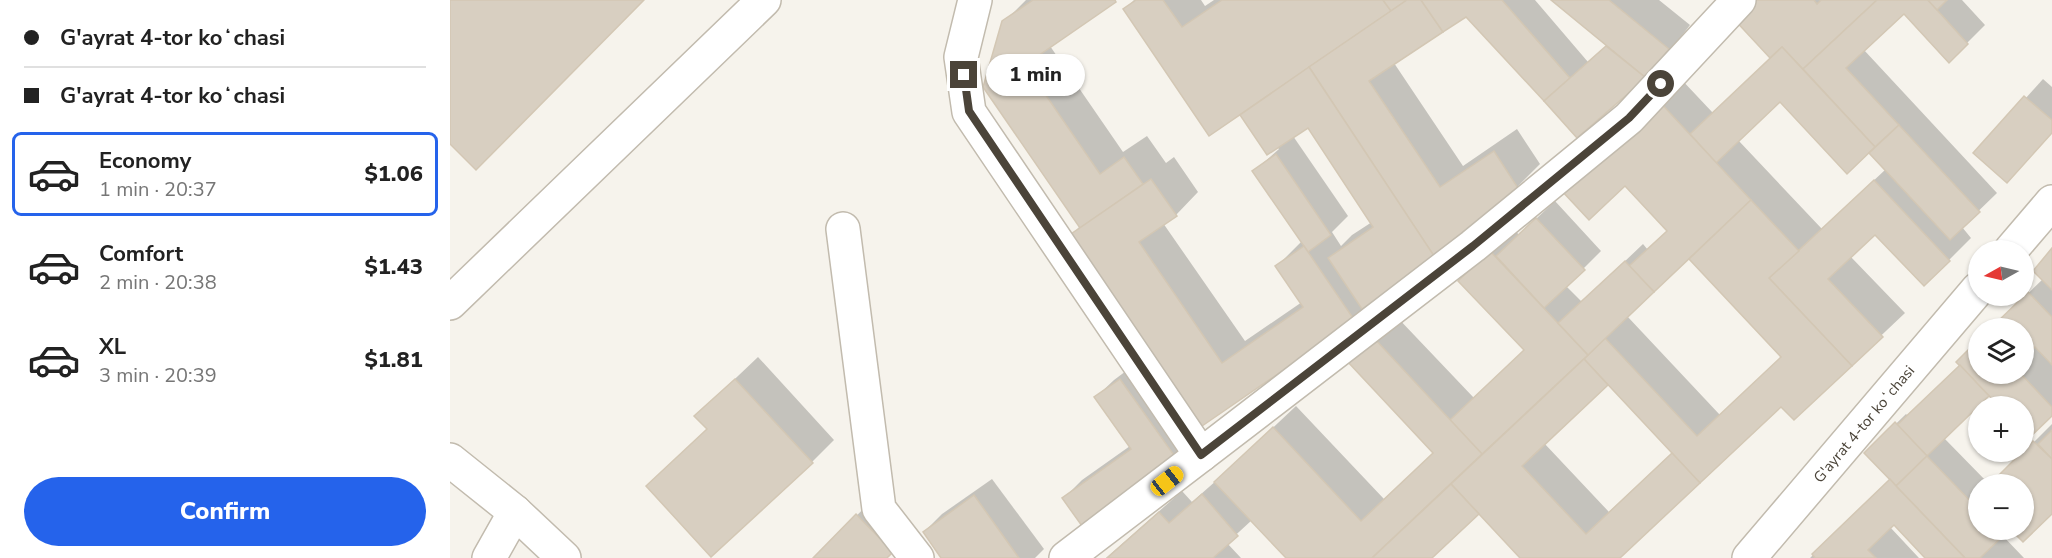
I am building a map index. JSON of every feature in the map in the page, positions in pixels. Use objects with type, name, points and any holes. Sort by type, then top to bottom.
[{"type":"street","points":[[450,303],[764,0]]},
{"type":"street","points":[[975,0],[961,57],[969,111],[1201,455]]},
{"type":"street","points":[[1066,558],[1473,246],[1629,118],[1739,0]]},
{"type":"street","points":[[2020,240],[2052,202]]},
{"type":"street","points":[[843,229],[879,509],[916,558]]},
{"type":"street","name":"G'ayrat 4-tor koʻchasi","points":[[1749,558],[1968,301]]},
{"type":"street","points":[[450,460],[515,512],[564,558]]},
{"type":"street","points":[[489,558],[515,512]]},
{"type":"building","points":[[450,0],[644,0],[476,170],[450,144]]},
{"type":"building","points":[[1033,0],[1115,0],[1116,2],[1025,65],[1100,174],[1124,157],[1143,184],[1080,228],[983,87],[1002,21]]},
{"type":"building","points":[[1136,0],[1163,0],[1182,27],[1222,0],[1383,0],[1391,11],[1209,136],[1123,9]]},
{"type":"building","points":[[1383,0],[1407,0],[1391,11]]},
{"type":"building","points":[[1407,0],[1421,0],[1443,32],[1369,81],[1440,187],[1494,151],[1518,188],[1436,259],[1309,67]]},
{"type":"building","points":[[1421,0],[1502,0],[1570,78],[1544,101],[1466,17],[1443,32]]},
{"type":"building","points":[[1551,0],[1609,0],[1669,49],[1646,78]]},
{"type":"building","points":[[1750,0],[1814,0],[1817,4],[1821,0],[1877,0],[1803,69],[1782,47],[1770,58],[1732,17]]},
{"type":"building","points":[[1877,0],[1928,0],[1968,44],[1949,63],[1904,14],[1846,68],[1899,125],[1875,147],[1803,69]]},
{"type":"building","points":[[1928,0],[1947,0],[1937,10]]},
{"type":"building","points":[[1606,46],[1646,78],[1577,138],[1544,101]]},
{"type":"building","points":[[1782,47],[1875,147],[1847,174],[1780,102],[1716,163],[1690,134]]},
{"type":"building","points":[[1309,67],[1436,259],[1362,309],[1328,258],[1373,227],[1308,128],[1267,155],[1240,115]]},
{"type":"building","points":[[2024,96],[2052,120],[2052,133],[2007,183],[1973,153]]},
{"type":"building","points":[[1657,99],[1751,200],[1654,292],[1629,266],[1667,231],[1625,186],[1589,220],[1561,190]]},
{"type":"building","points":[[1899,125],[1980,212],[1950,240],[1869,153]]},
{"type":"building","points":[[1276,154],[1331,235],[1308,252],[1252,171]]},
{"type":"building","points":[[1151,179],[1177,216],[1139,242],[1222,363],[1303,307],[1275,266],[1304,246],[1355,321],[1202,426],[1071,234]]},
{"type":"building","points":[[1874,180],[1950,261],[1924,286],[1875,235],[1828,279],[1883,337],[1852,366],[1769,278]]},
{"type":"building","points":[[1751,200],[1799,251],[1769,278],[1852,366],[1794,420],[1781,407],[1700,483],[1584,359],[1605,338],[1697,436],[1781,357],[1689,259]]},
{"type":"building","points":[[1536,218],[1585,270],[1544,308],[1496,256]]},
{"type":"building","points":[[2052,248],[2052,290],[2034,270]]},
{"type":"building","points":[[1490,251],[1588,355],[1482,454],[1450,420],[1524,350],[1458,281]]},
{"type":"building","points":[[1625,261],[1654,292],[1588,355],[1558,323]]},
{"type":"building","points":[[2034,298],[2052,317],[2052,365],[2034,348],[2034,318],[2001,318],[2014,306],[2034,306]]},
{"type":"building","points":[[1373,337],[1482,454],[1372,558],[1286,558],[1214,482],[1273,427],[1361,521],[1433,453],[1347,361]]},
{"type":"building","points":[[1968,350],[1968,374],[1956,362]]},
{"type":"building","points":[[1584,359],[1608,385],[1522,466],[1586,534],[1672,453],[1700,483],[1620,558],[1520,558],[1451,484]]},
{"type":"building","points":[[1960,365],[1968,374],[1968,384],[1978,384],[1989,396],[1968,396],[1968,416],[1927,456],[1897,425]]},
{"type":"building","points":[[735,379],[813,463],[711,557],[646,486],[707,429],[694,416]]},
{"type":"building","points":[[1120,379],[1176,458],[1082,526],[1062,498],[1131,449],[1094,397]]},
{"type":"building","points":[[1978,384],[2030,384],[2052,407],[2052,416],[2034,433],[2034,396],[1989,396]]},
{"type":"building","points":[[1895,422],[1927,456],[1896,486],[1864,453]]},
{"type":"building","points":[[2052,430],[2052,459],[2038,444]]},
{"type":"building","points":[[2034,442],[2052,459],[2052,514],[2034,531],[2034,474],[2000,474],[2012,462],[2034,462]]},
{"type":"building","points":[[1927,456],[1968,499],[1968,540],[1999,540],[1980,558],[1965,558],[1896,486]]},
{"type":"building","points":[[1890,479],[1965,558],[1925,558],[1894,525],[1868,550],[1876,558],[1815,558],[1812,554]]},
{"type":"building","points":[[1451,484],[1479,514],[1432,558],[1372,558]]},
{"type":"building","points":[[1202,494],[1238,536],[1213,558],[1107,558],[1159,512],[1169,523]]},
{"type":"building","points":[[974,495],[1019,558],[941,558],[923,532]]},
{"type":"building","points":[[856,514],[893,552],[887,558],[813,558]]},
{"type":"route","points":[[964,75],[969,111],[1201,455],[1473,246],[1629,118],[1661,84]]}]
